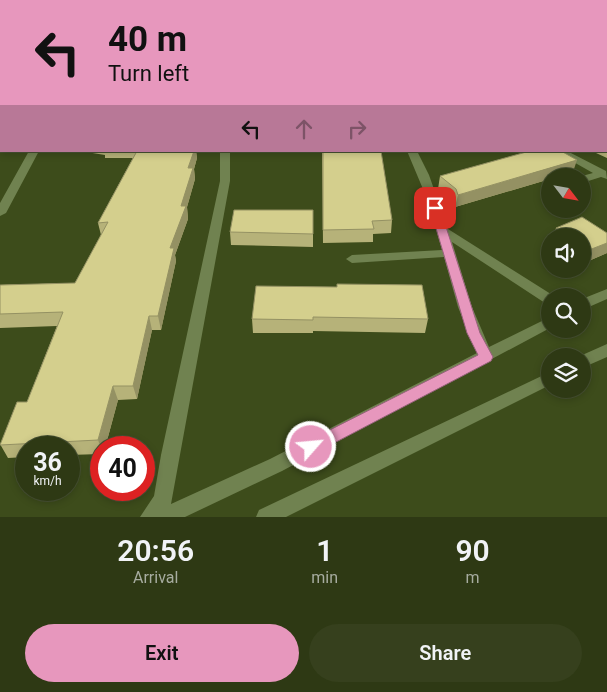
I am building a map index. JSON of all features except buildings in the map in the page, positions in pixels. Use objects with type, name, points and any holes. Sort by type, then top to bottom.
[{"type":"street","points":[[1,211],[33,152]]},
{"type":"street","points":[[170,512],[170,455],[225,181],[225,152]]},
{"type":"street","points":[[412,152],[442,230],[473,333],[486,357]]},
{"type":"street","points":[[562,152],[605,174]]},
{"type":"street","points":[[591,178],[605,174]]},
{"type":"street","points":[[442,230],[541,294]]},
{"type":"street","points":[[352,259],[448,253]]},
{"type":"street","points":[[591,301],[607,294]]},
{"type":"street","points":[[150,517],[170,512],[276,466],[541,327]]},
{"type":"street","points":[[591,358],[607,350]]},
{"type":"street","points":[[266,517],[541,382]]},
{"type":"route","points":[[311,447],[486,357],[473,333],[435,208]]}]
